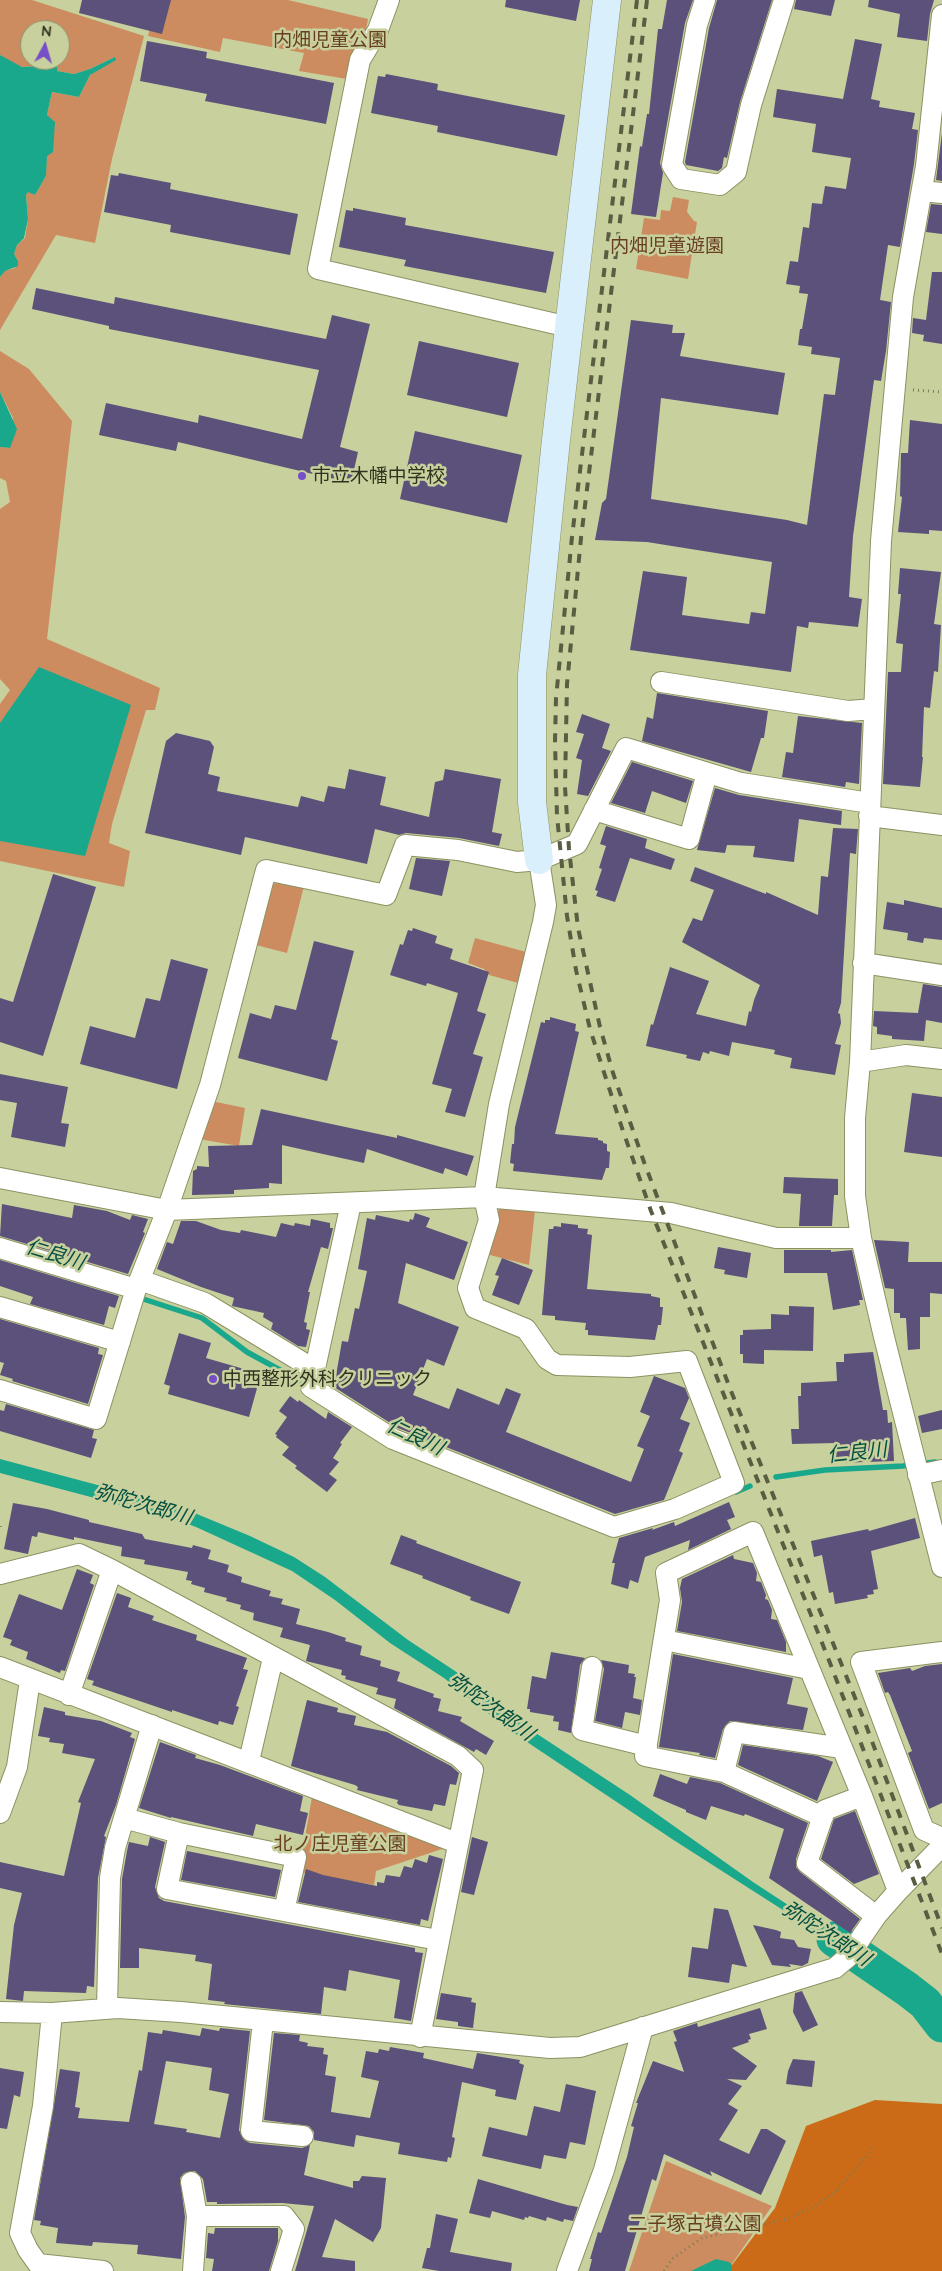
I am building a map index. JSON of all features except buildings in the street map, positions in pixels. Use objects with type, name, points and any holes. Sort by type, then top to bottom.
[{"type":"street","points":[[389,0],[378,30],[360,60],[318,269],[569,327]]},
{"type":"street","points":[[351,1203],[311,1387],[393,1439],[614,1527],[676,1509],[734,1483],[687,1361],[630,1367],[557,1365],[547,1359],[526,1329],[475,1308],[468,1288],[489,1220],[484,1197],[499,1104],[546,904],[532,802],[532,675],[569,327],[607,0]]},
{"type":"street","points":[[705,0],[697,25],[672,164],[682,179],[720,185],[736,172],[751,105],[784,0]]},
{"type":"street","points":[[942,14],[922,191],[904,296],[881,541],[860,1062],[855,1118],[855,1196],[862,1238],[942,1567]]},
{"type":"street","points":[[922,191],[942,193]]},
{"type":"street","points":[[661,682],[848,711],[874,709]]},
{"type":"street","points":[[0,1390],[96,1419],[135,1292],[167,1210],[210,1086],[266,870],[386,896],[405,845],[458,850],[517,862],[540,860],[577,844],[626,748],[741,783],[942,825]]},
{"type":"street","points":[[594,810],[689,840],[707,773]]},
{"type":"street","points":[[863,962],[942,975]]},
{"type":"street","points":[[860,1062],[906,1055],[942,1059]]},
{"type":"street","points":[[0,1178],[167,1210],[484,1197],[671,1213],[776,1238],[862,1238]]},
{"type":"street","points":[[0,1248],[135,1292],[205,1303],[314,1370]]},
{"type":"street","points":[[0,1307],[120,1342]]},
{"type":"street","points":[[918,1474],[942,1470]]},
{"type":"street","points":[[823,1817],[724,1772],[645,1756],[670,1600],[666,1573],[752,1532],[862,1796],[898,1891]]},
{"type":"street","points":[[0,1574],[79,1554],[458,1756],[473,1770],[420,2037]]},
{"type":"street","points":[[69,1695],[112,1570]]},
{"type":"street","points":[[664,1640],[809,1669]]},
{"type":"street","points":[[942,1652],[861,1662],[924,1830],[942,1838]]},
{"type":"street","points":[[249,1761],[274,1658]]},
{"type":"street","points":[[592,1667],[582,1730],[647,1746]]},
{"type":"street","points":[[0,1668],[249,1761],[458,1843]]},
{"type":"street","points":[[0,1813],[8,1764],[30,1680]]},
{"type":"street","points":[[107,2008],[110,1878],[115,1848],[152,1725]]},
{"type":"street","points":[[724,1772],[734,1732],[842,1748]]},
{"type":"street","points":[[862,1796],[825,1810],[807,1863],[876,1916]]},
{"type":"street","points":[[124,1818],[179,1833],[296,1857],[284,1911]]},
{"type":"street","points":[[179,1833],[167,1889],[438,1940]]},
{"type":"street","points":[[0,2012],[52,2013],[107,2008],[181,2012],[420,2037],[550,2048],[580,2047],[835,1968],[853,1950],[876,1916],[942,1846]]},
{"type":"street","points":[[52,2013],[44,2106],[20,2233],[28,2250],[38,2264],[103,2271]]},
{"type":"street","points":[[263,2022],[252,2131],[303,2136]]},
{"type":"street","points":[[567,2271],[604,2170],[643,2027]]},
{"type":"street","points":[[191,2182],[197,2216],[193,2271]]},
{"type":"street","points":[[197,2216],[284,2216],[294,2229],[281,2271]]},
{"type":"path","points":[[895,390],[942,392]]},
{"type":"path","points":[[664,2271],[672,2259],[702,2238],[787,2219],[809,2209],[837,2190],[866,2157],[872,2146]]},
{"type":"green space","points":[[0,0],[32,0],[144,36],[112,159],[95,243],[56,235],[0,330],[0,277],[4,271],[15,268],[18,261],[14,254],[17,245],[25,238],[28,219],[26,195],[28,191],[35,195],[46,176],[47,115],[52,92],[79,97],[90,75],[115,57],[90,69],[74,74],[57,71],[70,70],[70,20],[20,20],[20,66],[0,55]]},
{"type":"green space","name":"内畑児童公園","points":[[157,0],[288,0],[368,19],[364,40],[347,79],[299,71],[304,53],[223,38],[220,52],[148,36]]},
{"type":"green space","name":"内畑児童遊園","points":[[673,197],[689,200],[687,212],[697,222],[688,279],[636,269],[644,218],[660,220],[661,210],[670,211]]},
{"type":"green space","points":[[0,351],[29,369],[72,421],[47,639],[160,688],[155,710],[146,710],[112,824],[109,843],[130,851],[124,887],[0,861],[0,704],[10,690],[0,679],[0,509],[10,502],[6,481],[0,478],[0,447],[10,448],[13,418],[0,392]]},
{"type":"green space","points":[[280,880],[304,886],[287,953],[252,944],[268,888]]},
{"type":"green space","points":[[475,938],[530,953],[522,984],[489,975],[484,969],[468,963]]},
{"type":"green space","points":[[216,1102],[245,1108],[239,1146],[199,1139],[208,1107]]},
{"type":"green space","points":[[503,1205],[535,1210],[529,1265],[486,1254],[495,1215]]},
{"type":"green space","name":"北ノ庄児童公園","points":[[312,1797],[445,1848],[376,1871],[374,1885],[299,1872]]},
{"type":"green space","name":"二子塚古墳公園","points":[[666,2161],[772,2206],[727,2271],[629,2271]]},
{"type":"shaded area","points":[[875,2100],[942,2104],[942,2271],[732,2271],[732,2265],[775,2208],[806,2126]]},
{"type":"water","points":[[0,55],[20,66],[20,70],[57,70],[74,74],[90,69],[115,57],[116,60],[90,75],[79,97],[52,92],[47,115],[55,122],[53,152],[47,156],[46,176],[35,195],[28,192],[26,195],[28,219],[24,238],[17,245],[14,254],[18,261],[18,266],[5,271],[0,277]]},
{"type":"water","points":[[0,392],[17,429],[10,448],[0,447]]},
{"type":"water","points":[[39,667],[131,705],[85,856],[0,841],[0,723]]},
{"type":"water","points":[[0,1459],[180,1507],[250,1536],[294,1557],[325,1577],[408,1640],[464,1677],[525,1726],[630,1795],[753,1882],[875,1962],[872,1967],[672,1839],[533,1746],[504,1726],[444,1678],[390,1643],[335,1600],[292,1571],[196,1527],[174,1519],[0,1473]]},
{"type":"water","points":[[716,2259],[729,2262],[732,2265],[732,2271],[691,2271]]},
{"type":"waterway","name":"仁良川","points":[[137,1297],[202,1318],[247,1352],[291,1376],[308,1388]]},
{"type":"waterway","name":"仁良川","points":[[776,1477],[825,1470],[903,1466],[935,1462]]},
{"type":"waterway","name":"仁良川","points":[[736,1492],[750,1486]]},
{"type":"waterway","name":"弥陀次郎川","points":[[834,1939],[925,2003],[942,2025]]},
{"type":"railway","points":[[637,0],[572,537],[556,698],[557,816],[567,916],[576,970],[590,1029],[651,1211],[830,1663],[942,1954]]},
{"type":"railway","points":[[647,0],[581,538],[567,684],[565,787],[569,849],[578,928],[600,1027],[613,1073],[644,1162],[731,1391],[864,1720],[942,1928]]},
{"type":"place","name":"市立木幡中学校","points":[[302,476]]},
{"type":"place","name":"中西整形外科クリニック","points":[[213,1379]]}]
